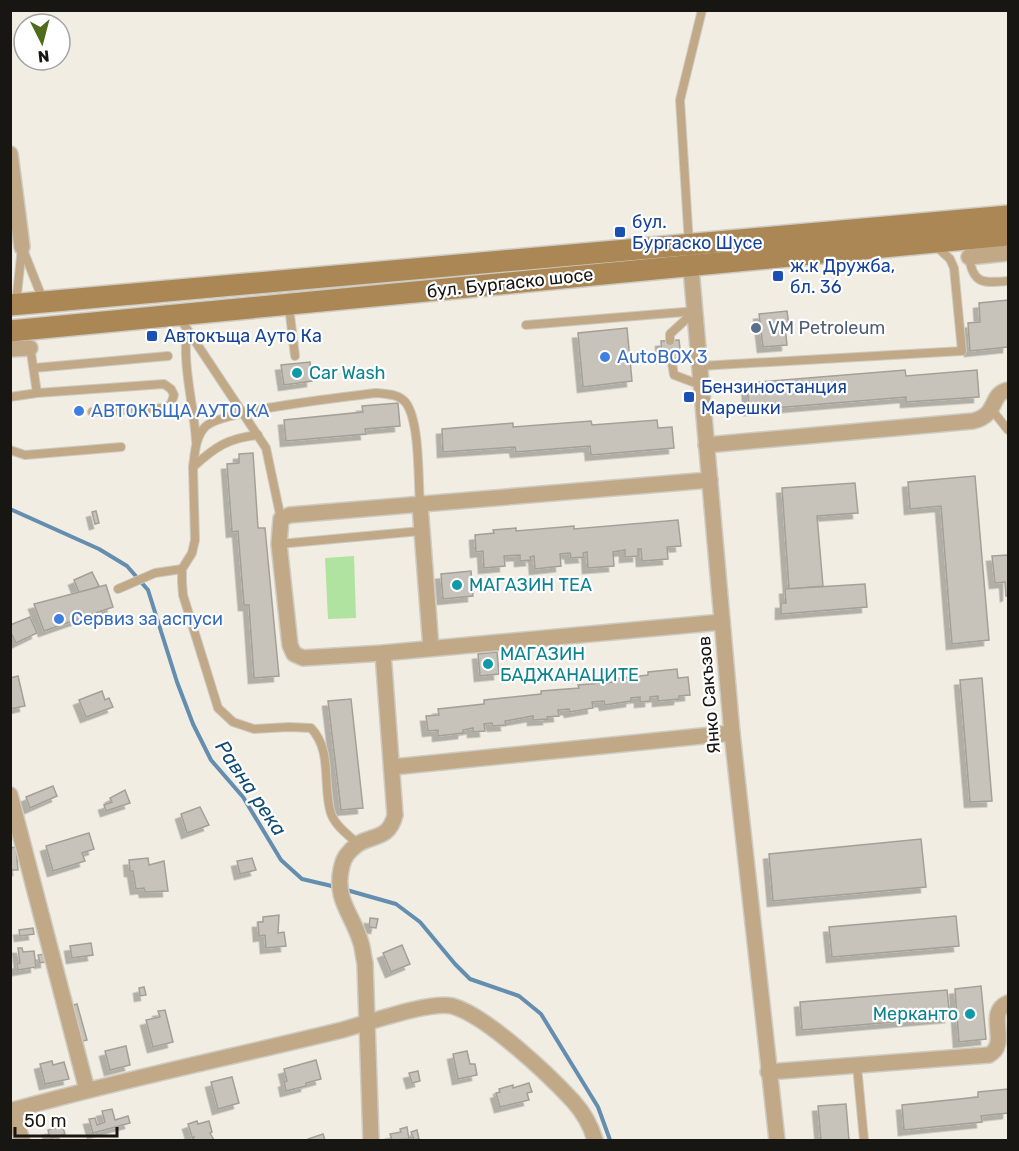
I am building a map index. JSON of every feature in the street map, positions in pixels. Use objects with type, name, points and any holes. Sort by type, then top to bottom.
[{"type":"main road","name":"бул. Бургаско шосе","points":[[23,336],[182,322],[289,304],[1008,216]]},
{"type":"main road","name":"бул. Бургаско шосе","points":[[13,304],[690,255],[918,243],[1008,235]]},
{"type":"street","points":[[10,154],[22,247]]},
{"type":"street","points":[[969,257],[1008,253]]},
{"type":"street","name":"Янко Сакъзов","points":[[690,255],[732,733],[777,1140]]},
{"type":"street","points":[[10,350],[23,336]]},
{"type":"street","points":[[706,445],[973,421],[984,418],[992,410],[996,399],[1008,390]]},
{"type":"street","points":[[710,480],[290,515],[281,519],[279,544],[290,645],[294,654],[303,658],[383,653],[722,622]]},
{"type":"street","points":[[420,505],[431,648]]},
{"type":"street","points":[[371,1140],[365,963],[360,940],[341,897],[339,879],[344,857],[357,843],[384,835],[393,826],[395,815],[393,767],[383,653]]},
{"type":"street","points":[[393,767],[732,733]]},
{"type":"street","points":[[10,795],[87,1090]]},
{"type":"street","points":[[768,1072],[989,1055],[996,1051],[999,1043],[998,1014],[1002,1006],[1008,1003]]},
{"type":"street","points":[[22,1140],[11,1110],[432,1005],[453,1006],[512,1042],[574,1102],[585,1118],[595,1140]]},
{"type":"lane","points":[[690,255],[680,100],[702,10]]},
{"type":"lane","points":[[700,366],[962,351],[955,279],[950,259],[940,249],[930,244],[918,243]]},
{"type":"lane","points":[[22,247],[43,302]]},
{"type":"lane","points":[[13,304],[22,247]]},
{"type":"lane","points":[[969,257],[970,268],[975,277],[983,282],[1008,281]]},
{"type":"lane","points":[[289,304],[295,356]]},
{"type":"lane","points":[[526,325],[696,311]]},
{"type":"lane","points":[[670,341],[670,334],[696,311]]},
{"type":"lane","points":[[182,322],[266,448],[281,519]]},
{"type":"lane","points":[[182,322],[196,441],[193,467],[195,540],[192,553],[182,569],[183,595],[218,708],[233,722],[254,729],[311,728],[320,738],[330,811],[336,822],[357,843]]},
{"type":"lane","points":[[23,336],[34,368],[37,393]]},
{"type":"lane","points":[[34,368],[168,356]]},
{"type":"lane","points":[[671,357],[674,375],[701,386]]},
{"type":"lane","points":[[10,397],[164,384],[171,389],[174,395],[171,404],[164,408],[92,412]]},
{"type":"lane","points":[[196,441],[205,426],[219,418],[243,412],[376,393],[394,394],[406,402],[411,415],[417,441],[420,505]]},
{"type":"lane","points":[[992,410],[1008,430]]},
{"type":"lane","points":[[193,467],[224,442],[258,435]]},
{"type":"lane","points":[[10,450],[25,455],[120,447]]},
{"type":"lane","points":[[279,544],[421,531]]},
{"type":"lane","points":[[118,589],[155,573],[182,569]]},
{"type":"lane","points":[[857,1066],[864,1140]]},
{"type":"green space","points":[[354,556],[356,618],[328,619],[325,558]]},
{"type":"building","points":[[1008,300],[1008,347],[970,351],[968,323],[980,322],[979,303]]},
{"type":"building","points":[[787,311],[789,326],[785,326],[787,345],[763,347],[759,314]]},
{"type":"building","name":"AutoBOX 3","points":[[627,328],[632,381],[583,387],[578,333]]},
{"type":"building","points":[[679,340],[681,357],[662,358],[661,341]]},
{"type":"building","name":"Car Wash","points":[[310,362],[312,381],[284,385],[281,365]]},
{"type":"building","points":[[905,370],[906,376],[977,370],[979,397],[906,402],[906,397],[749,410],[747,383]]},
{"type":"building","points":[[398,403],[400,426],[365,429],[366,434],[286,441],[284,420],[363,412],[362,406]]},
{"type":"building","points":[[657,420],[658,428],[672,427],[674,448],[591,455],[590,446],[516,452],[515,447],[443,452],[442,429],[513,423],[513,427],[591,421],[592,425]]},
{"type":"building","points":[[253,453],[258,528],[265,528],[279,676],[254,678],[249,605],[244,605],[238,531],[232,532],[227,464],[239,463],[239,454]]},
{"type":"building","points":[[975,476],[989,640],[952,644],[941,506],[910,509],[908,482]]},
{"type":"building","points":[[855,483],[858,513],[817,516],[823,586],[789,589],[782,488]]},
{"type":"building","points":[[96,511],[99,523],[95,524],[92,512]]},
{"type":"building","points":[[678,520],[681,546],[667,547],[668,559],[642,561],[641,549],[638,549],[638,556],[625,557],[625,550],[613,552],[614,566],[588,568],[587,552],[583,553],[584,557],[571,558],[570,553],[560,554],[561,566],[535,569],[534,556],[530,557],[531,560],[520,561],[520,555],[504,556],[505,566],[484,568],[483,551],[476,552],[475,535],[494,533],[493,530],[516,528],[516,531],[574,526],[574,529]]},
{"type":"building","points":[[1008,555],[1008,595],[1006,596],[1005,582],[995,583],[992,556]]},
{"type":"building","name":"МАГАЗИН ТЕА","points":[[471,571],[473,596],[443,599],[441,574]]},
{"type":"building","points":[[92,572],[99,586],[80,595],[74,580]]},
{"type":"building","points":[[865,584],[867,607],[781,614],[781,603],[786,603],[785,589]]},
{"type":"building","name":"Сервиз за аспуси","points":[[106,585],[113,607],[44,631],[34,604]]},
{"type":"building","points":[[30,617],[37,633],[16,643],[10,631],[10,625]]},
{"type":"building","name":"МАГАЗИН БАДЖАНАЦИТЕ","points":[[497,652],[499,674],[480,676],[478,654]]},
{"type":"building","points":[[677,669],[678,678],[688,677],[690,695],[679,696],[679,699],[658,701],[658,696],[650,697],[650,701],[640,702],[640,697],[631,698],[631,701],[605,705],[604,701],[592,702],[593,708],[570,712],[569,709],[558,710],[559,716],[547,717],[548,719],[533,720],[533,716],[505,721],[506,725],[484,724],[485,731],[473,732],[473,728],[463,730],[463,733],[438,736],[438,730],[428,731],[426,716],[439,715],[438,709],[484,704],[484,700],[579,688],[578,685],[614,682],[614,679]]},
{"type":"building","points":[[18,676],[25,706],[10,709],[10,678]]},
{"type":"building","points":[[982,678],[992,801],[970,802],[960,680]]},
{"type":"building","points":[[102,691],[105,700],[109,698],[113,707],[86,717],[79,700]]},
{"type":"building","points":[[351,699],[363,808],[341,810],[328,701]]},
{"type":"building","points":[[53,786],[57,796],[30,808],[26,797]]},
{"type":"building","points":[[125,790],[130,803],[106,811],[104,805],[112,802],[110,798]]},
{"type":"building","points":[[200,807],[209,825],[187,833],[181,814]]},
{"type":"building","points":[[89,833],[94,849],[82,853],[85,861],[53,871],[46,846]]},
{"type":"building","points":[[921,839],[926,887],[773,901],[769,854]]},
{"type":"building","points":[[16,847],[18,870],[10,870],[10,848]]},
{"type":"building","points":[[148,858],[149,865],[164,861],[168,891],[145,892],[144,888],[136,889],[129,860]]},
{"type":"building","points":[[252,858],[256,870],[240,874],[237,861]]},
{"type":"building","points":[[279,915],[278,933],[284,932],[286,946],[266,948],[265,935],[259,936],[258,922],[263,922],[263,917]]},
{"type":"building","points":[[956,916],[959,946],[832,957],[829,927]]},
{"type":"building","points":[[370,918],[378,919],[376,928],[369,927]]},
{"type":"building","points":[[33,928],[34,934],[20,936],[19,930]]},
{"type":"building","points":[[91,943],[93,955],[72,958],[70,946]]},
{"type":"building","points":[[402,945],[410,964],[391,972],[383,953]]},
{"type":"building","points":[[18,948],[22,948],[23,952],[34,951],[36,967],[18,970],[17,964],[20,963]]},
{"type":"building","points":[[45,954],[46,962],[40,963],[38,955]]},
{"type":"building","name":"Мерканто","points":[[981,986],[986,1039],[959,1042],[955,989]]},
{"type":"building","points":[[144,987],[146,995],[140,996],[139,988]]},
{"type":"building","points":[[947,990],[950,1017],[802,1030],[800,1002]]},
{"type":"building","points":[[77,1004],[87,1040],[76,1043],[67,1007]]},
{"type":"building","points":[[165,1010],[173,1042],[153,1047],[146,1020],[160,1017],[158,1011]]},
{"type":"building","points":[[126,1046],[130,1065],[110,1070],[105,1051]]},
{"type":"building","points":[[467,1051],[470,1064],[475,1064],[477,1075],[458,1079],[453,1054]]},
{"type":"building","points":[[316,1060],[321,1079],[286,1091],[284,1082],[287,1081],[284,1069]]},
{"type":"building","points":[[52,1061],[53,1065],[64,1062],[69,1079],[45,1084],[40,1064]]},
{"type":"building","points":[[418,1071],[420,1081],[412,1083],[409,1073]]},
{"type":"building","points":[[232,1077],[239,1103],[218,1109],[211,1082]]},
{"type":"building","points":[[529,1083],[532,1092],[527,1093],[529,1100],[500,1107],[496,1093],[500,1092],[499,1089]]},
{"type":"building","points":[[1008,1089],[1008,1113],[981,1116],[982,1122],[904,1130],[902,1105],[978,1097],[978,1092]]},
{"type":"building","points":[[846,1104],[849,1140],[821,1140],[818,1106]]},
{"type":"building","points":[[112,1109],[115,1120],[128,1116],[130,1123],[93,1133],[89,1119],[95,1118],[97,1125],[105,1122],[102,1111]]},
{"type":"building","points":[[197,1121],[198,1124],[209,1121],[212,1132],[210,1133],[214,1140],[192,1140],[194,1137],[192,1137],[188,1124]]},
{"type":"building","points":[[61,1122],[65,1134],[50,1139],[48,1130],[57,1128],[56,1124]]},
{"type":"building","points":[[407,1127],[409,1139],[392,1140],[390,1134],[401,1132],[400,1129]]},
{"type":"building","points":[[417,1130],[419,1139],[414,1140],[411,1132]]},
{"type":"building","points":[[323,1134],[325,1140],[308,1140],[308,1139]]},
{"type":"waterway","name":"Равна река","points":[[10,509],[99,549],[127,566],[148,590],[177,682],[193,724],[211,760],[243,797],[281,860],[302,879],[336,887]]},
{"type":"waterway","name":"Равна река","points":[[343,889],[396,904],[420,922],[470,979],[519,996],[541,1014],[598,1107],[610,1140]]},
{"type":"place","name":"бул. Бургаско Шусе","points":[[620,232]]},
{"type":"place","name":"ж.к Дружба, бл. 36","points":[[778,276]]},
{"type":"place","name":"VM Petroleum","points":[[756,328]]},
{"type":"place","name":"Автокъща Ауто Ка","points":[[152,336]]},
{"type":"place","name":"AutoBOX 3","points":[[605,357]]},
{"type":"place","name":"Car Wash","points":[[297,373]]},
{"type":"place","name":"Бензиностанция Марешки","points":[[689,397]]},
{"type":"place","name":"АВТОКЪЩА АУТО КА","points":[[79,411]]},
{"type":"place","name":"МАГАЗИН ТЕА","points":[[457,585]]},
{"type":"place","name":"Сервиз за аспуси","points":[[59,619]]},
{"type":"place","name":"МАГАЗИН БАДЖАНАЦИТЕ","points":[[488,664]]},
{"type":"place","name":"Мерканто","points":[[970,1014]]}]
